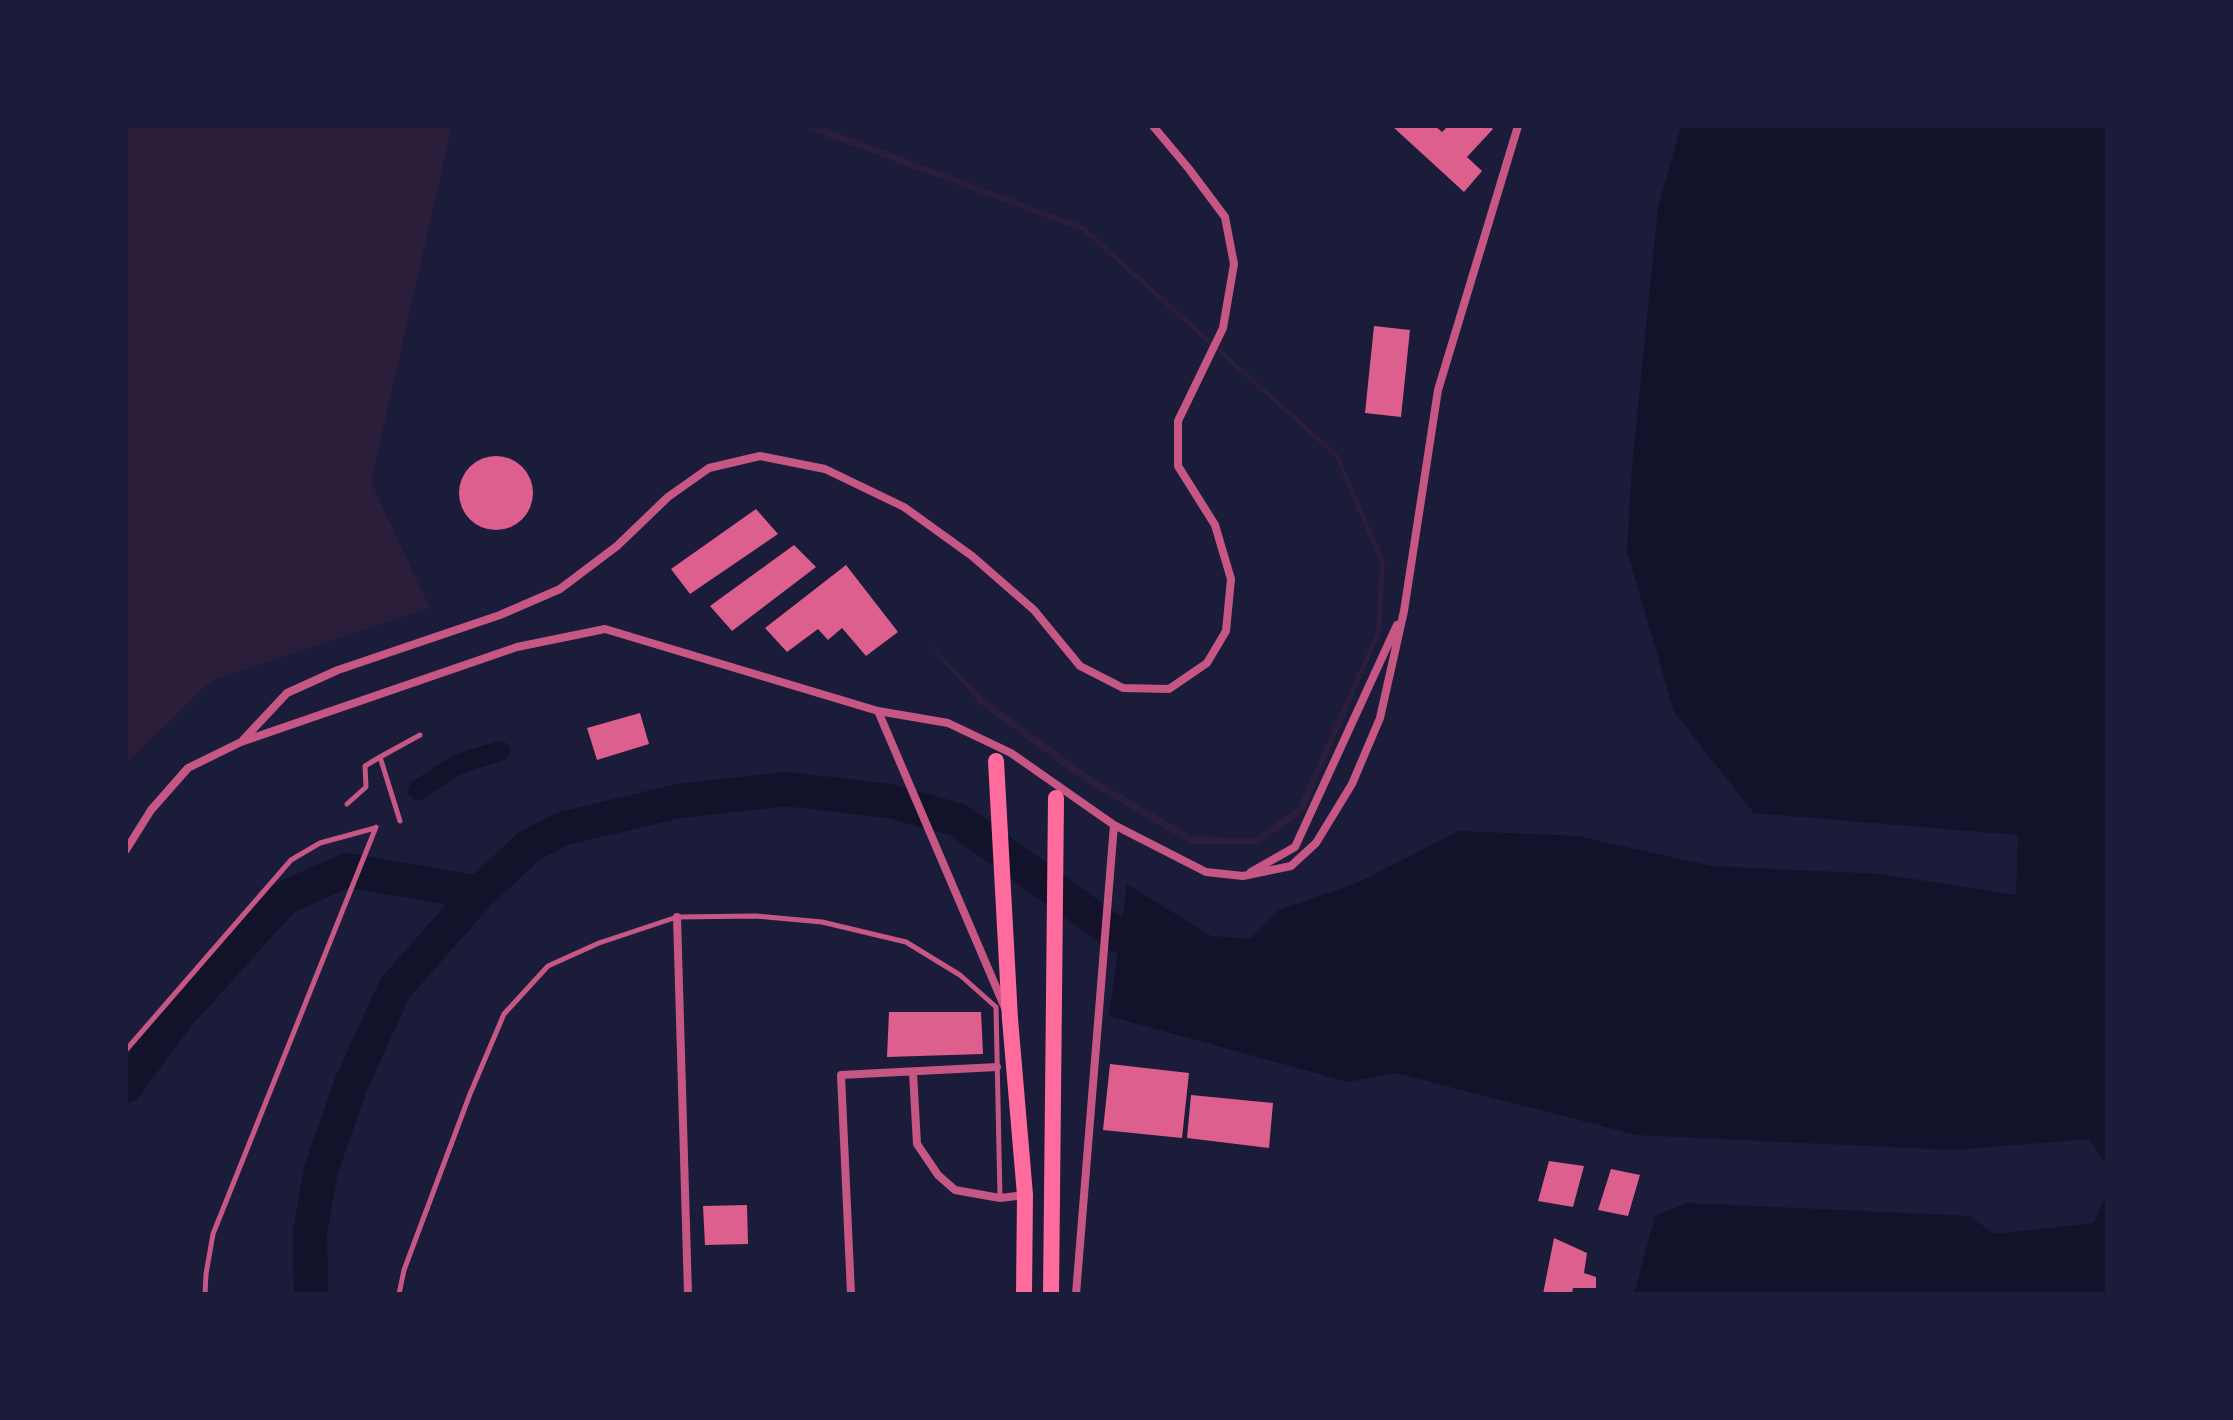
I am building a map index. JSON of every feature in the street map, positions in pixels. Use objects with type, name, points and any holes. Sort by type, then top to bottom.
[{"type":"main road","points":[[996,761],[1010,1019],[1025,1195],[1024,1294]]},
{"type":"main road","points":[[1051,1294],[1056,798]]},
{"type":"street","points":[[241,742],[287,693],[338,670],[500,615],[560,589],[617,546],[668,497],[709,468],[760,456],[825,469],[904,507],[972,556],[1034,610],[1080,666],[1123,688],[1169,689],[1207,663],[1226,631],[1231,579],[1215,525],[1178,466],[1178,421],[1223,328],[1234,264],[1225,217],[1153,126]]},
{"type":"street","points":[[126,850],[151,810],[188,768],[241,742],[517,647],[605,629],[878,711],[948,723],[1011,753],[1114,825],[1206,872],[1243,876],[1291,866],[1316,843],[1352,784],[1380,718],[1404,611],[1438,390],[1518,126]]},
{"type":"street","points":[[1243,876],[1295,847],[1404,611]]},
{"type":"street","points":[[878,711],[1010,1019]]},
{"type":"street","points":[[1076,1294],[1114,825]]},
{"type":"street","points":[[677,917],[688,1294]]},
{"type":"street","points":[[851,1294],[841,1075],[997,1067]]},
{"type":"street","points":[[913,1073],[917,1144],[938,1175],[955,1190],[1000,1198],[1025,1195]]},
{"type":"lane","points":[[347,804],[366,787],[365,766],[420,735]]},
{"type":"lane","points":[[380,757],[400,821]]},
{"type":"lane","points":[[126,1050],[291,860],[320,843],[376,827],[213,1234],[205,1294]]},
{"type":"lane","points":[[399,1294],[404,1270],[464,1109],[504,1014],[548,966],[599,943],[677,917],[756,916],[822,922],[906,942],[960,975],[996,1007],[1000,1198]]},
{"type":"shaded area","points":[[126,126],[452,126],[371,482],[430,608],[211,681],[126,764]]},
{"type":"shaded area","points":[[798,126],[820,126],[1084,226],[1338,454],[1385,561],[1381,632],[1304,811],[1259,844],[1191,844],[1082,780],[979,703],[919,634],[984,698],[1088,775],[1192,836],[1255,838],[1298,807],[1376,632],[1380,564],[1335,457],[1082,231]]},
{"type":"shaded area","points":[[1681,126],[2107,126],[2107,1165],[2089,1139],[1953,1150],[1637,1135],[1396,1073],[1348,1082],[1109,1016],[1127,884],[1211,936],[1250,939],[1279,910],[1357,883],[1459,831],[1577,836],[1711,866],[1880,874],[2016,895],[2018,835],[1754,813],[1674,712],[1627,551],[1632,467],[1658,208]]},
{"type":"shaded area","points":[[2107,1194],[2107,1294],[1634,1294],[1655,1216],[1687,1203],[1970,1216],[1994,1234],[2094,1223]]},
{"type":"building","points":[[1392,126],[1435,126],[1442,132],[1448,126],[1489,126],[1493,129],[1467,157],[1482,171],[1464,192]]},
{"type":"building","points":[[1374,326],[1410,330],[1401,417],[1365,413]]},
{"type":"building","points":[[489,456],[503,456],[517,462],[527,472],[533,493],[527,514],[517,524],[503,530],[489,530],[475,524],[465,514],[459,500],[459,486],[465,472],[475,462]]},
{"type":"building","points":[[756,509],[778,534],[690,594],[671,569]]},
{"type":"building","points":[[794,545],[816,567],[732,631],[710,606]]},
{"type":"building","points":[[846,565],[898,632],[866,656],[842,628],[828,640],[818,629],[787,652],[765,628]]},
{"type":"building","points":[[640,713],[649,744],[597,760],[587,728]]},
{"type":"building","points":[[889,1012],[981,1012],[983,1054],[887,1057]]},
{"type":"building","points":[[1110,1064],[1189,1073],[1182,1138],[1103,1130]]},
{"type":"building","points":[[1191,1095],[1273,1103],[1269,1148],[1187,1138]]},
{"type":"building","points":[[1549,1161],[1584,1166],[1573,1207],[1538,1201]]},
{"type":"building","points":[[1611,1169],[1640,1175],[1628,1216],[1598,1210]]},
{"type":"building","points":[[747,1205],[748,1244],[705,1245],[703,1206]]},
{"type":"building","points":[[1554,1238],[1587,1253],[1584,1273],[1596,1277],[1596,1288],[1573,1288],[1572,1294],[1543,1294]]},
{"type":"waterway","points":[[418,790],[458,764],[500,751]]},
{"type":"waterway","points":[[311,1294],[310,1232],[321,1170],[351,1084],[395,988],[479,893],[529,846],[562,829],[678,801],[786,789],[890,801],[958,820],[1119,936]]},
{"type":"waterway","points":[[126,1086],[179,1014],[284,898],[347,870],[479,893]]}]
